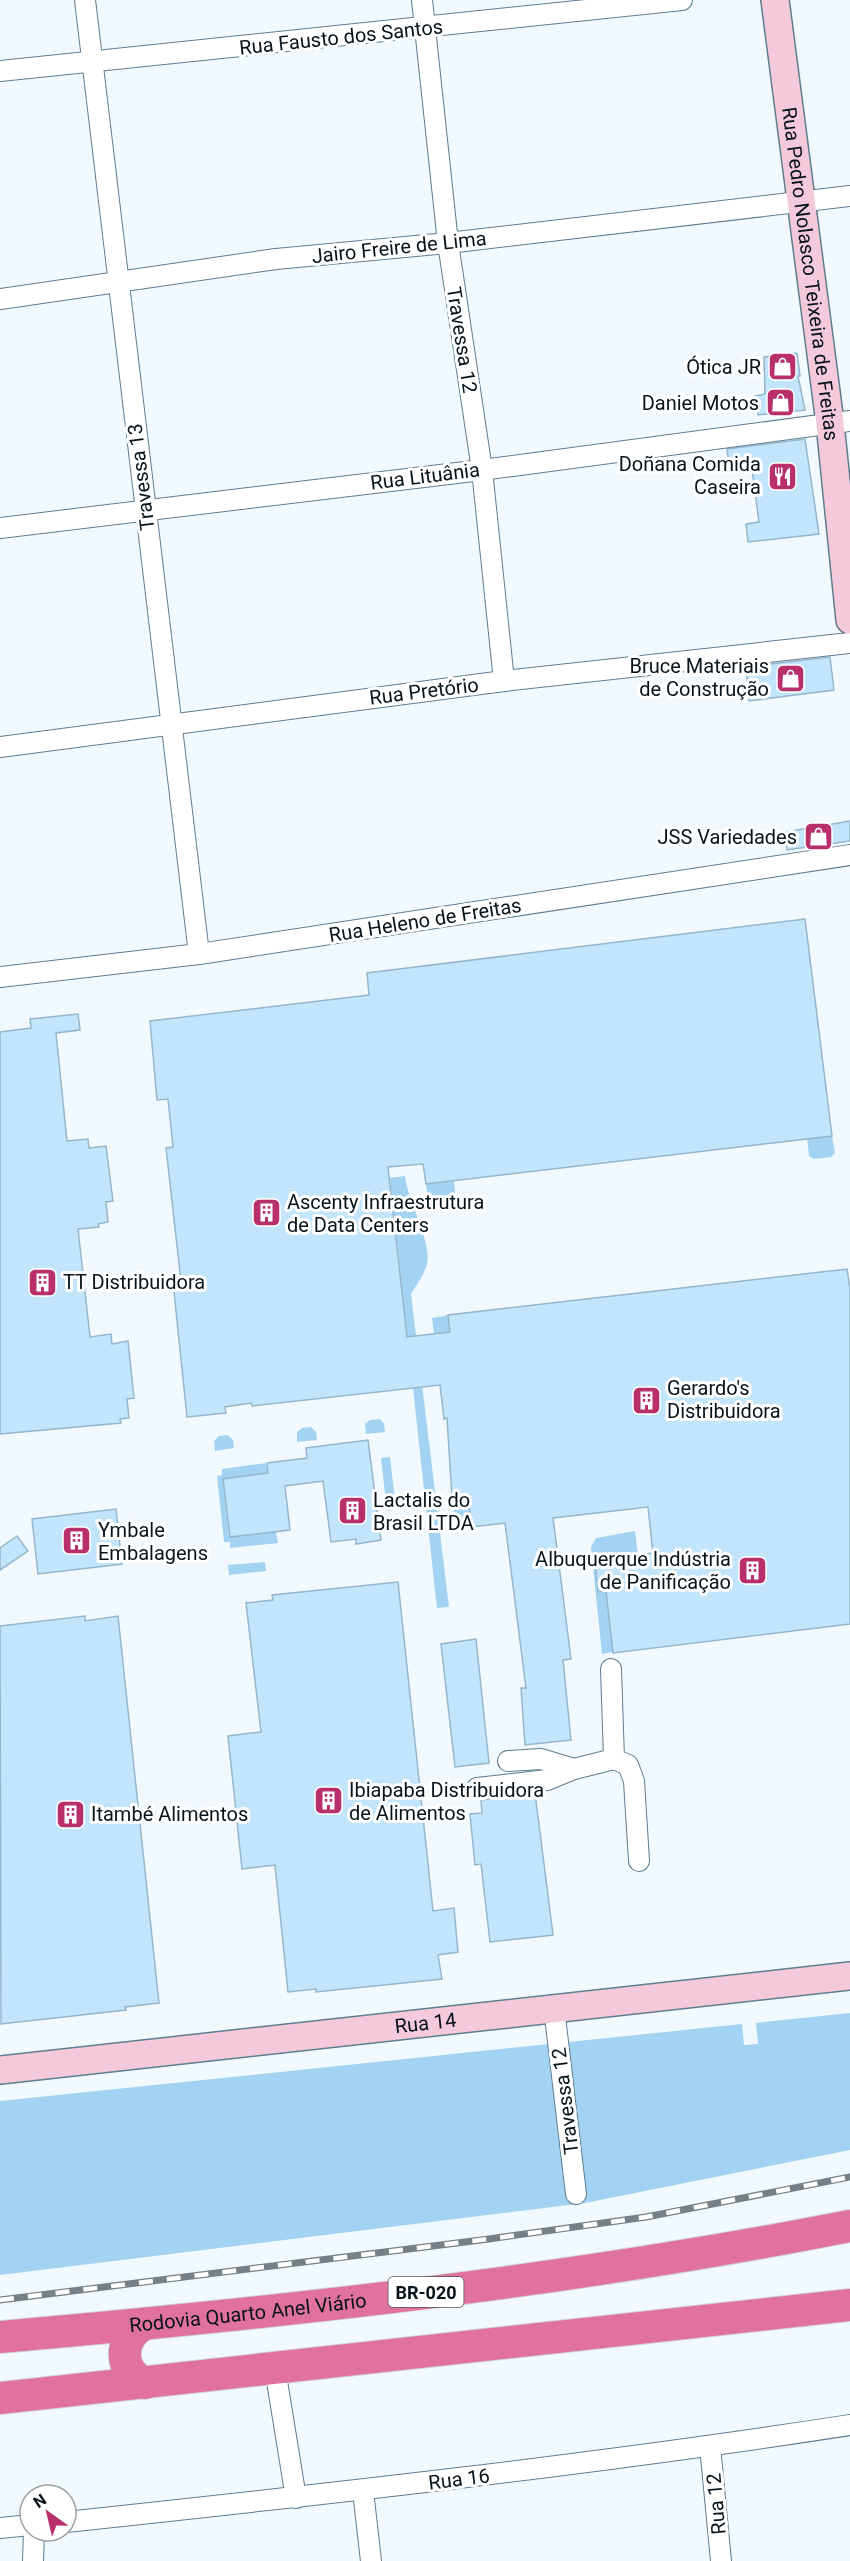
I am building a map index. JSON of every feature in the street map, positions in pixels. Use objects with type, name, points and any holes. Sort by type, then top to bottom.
[{"type":"highway","name":"Rodovia Quarto Anel Viário","points":[[0,2337],[142,2325],[561,2276],[676,2258],[850,2226]]},
{"type":"highway","points":[[0,2398],[850,2305]]},
{"type":"highway","points":[[142,2325],[130,2334],[124,2348],[124,2355],[128,2369],[145,2383]]},
{"type":"main road","name":"Rua Pedro Nolasco Teixeira de Freitas","points":[[775,0],[800,202],[840,422],[850,620]]},
{"type":"main road","name":"Rua 14","points":[[0,2070],[850,1976]]},
{"type":"street","name":"Travessa 13","points":[[85,0],[200,954]]},
{"type":"street","name":"Travessa 12","points":[[422,0],[448,243],[482,470],[504,681]]},
{"type":"street","name":"Rua Fausto dos Santos","points":[[0,71],[682,0]]},
{"type":"street","name":"Jairo Freire de Lima","points":[[0,299],[276,260],[448,243],[850,196]]},
{"type":"street","name":"Rua Lituânia","points":[[0,528],[482,470],[840,422]]},
{"type":"street","name":"Rua Pretório","points":[[0,747],[504,681],[850,643]]},
{"type":"street","name":"Rua Heleno de Freitas","points":[[0,978],[200,954],[850,855]]},
{"type":"street","points":[[611,1669],[614,1759]]},
{"type":"street","points":[[508,1761],[541,1759],[574,1769]]},
{"type":"street","points":[[477,1788],[547,1780],[574,1769],[614,1759],[628,1764],[634,1781],[639,1861]]},
{"type":"street","name":"Travessa 12","points":[[554,2008],[576,2194]]},
{"type":"street","points":[[275,2369],[296,2498]]},
{"type":"street","name":"Rua 16","points":[[78,2521],[363,2491],[710,2446],[850,2425]]},
{"type":"street","name":"Rua 12","points":[[710,2446],[721,2561]]},
{"type":"street","points":[[363,2491],[371,2561]]},
{"type":"street","points":[[0,2528],[18,2526]]},
{"type":"street","points":[[33,2561],[34,2543]]},
{"type":"shaded area","points":[[832,1136],[835,1153],[831,1157],[814,1159],[809,1156],[807,1138]]},
{"type":"shaded area","points":[[405,1176],[428,1255],[424,1272],[411,1294],[449,1607],[437,1608],[390,1178]]},
{"type":"shaded area","points":[[454,1181],[456,1199],[453,1202],[431,1205],[428,1203],[426,1184]]},
{"type":"shaded area","points":[[448,1315],[450,1332],[434,1334],[432,1318]]},
{"type":"shaded area","points":[[380,1419],[384,1424],[385,1432],[366,1434],[365,1424],[370,1420]]},
{"type":"shaded area","points":[[311,1427],[316,1432],[317,1440],[297,1442],[297,1432],[302,1428]]},
{"type":"shaded area","points":[[228,1435],[233,1440],[234,1448],[215,1451],[214,1441],[219,1436]]},
{"type":"shaded area","points":[[390,1457],[396,1509],[387,1511],[381,1458]]},
{"type":"shaded area","points":[[266,1463],[268,1473],[223,1479],[229,1537],[276,1531],[278,1543],[230,1548],[230,1542],[224,1542],[217,1476],[222,1475],[222,1469]]},
{"type":"shaded area","points":[[468,1496],[472,1527],[456,1529],[452,1498]]},
{"type":"shaded area","points":[[635,1531],[638,1555],[595,1560],[598,1591],[646,1586],[613,1652],[602,1654],[591,1547],[596,1538]]},
{"type":"shaded area","points":[[265,1562],[266,1571],[229,1575],[228,1565]]},
{"type":"shaded area","points":[[850,2013],[850,2150],[585,2203],[0,2275],[0,2101],[742,2024],[744,2045],[758,2044],[756,2023]]},
{"type":"building","points":[[797,353],[800,376],[798,376],[805,410],[758,415],[755,396],[765,394],[764,357]]},
{"type":"building","points":[[805,439],[819,534],[748,542],[746,524],[759,522],[752,469],[730,473],[727,449]]},
{"type":"building","name":"Bruce Materiais de Construção","points":[[830,657],[834,690],[749,701],[746,667]]},
{"type":"building","name":"JSS Variedades","points":[[850,821],[850,841],[787,850],[785,832]]},
{"type":"building","points":[[805,919],[832,1136],[426,1184],[423,1164],[388,1167],[407,1337],[450,1332],[448,1315],[847,1269],[850,1289],[850,1624],[613,1653],[606,1591],[598,1592],[595,1560],[653,1553],[648,1507],[553,1518],[571,1659],[563,1660],[571,1740],[525,1745],[521,1688],[526,1688],[505,1523],[472,1527],[468,1496],[452,1498],[447,1418],[444,1419],[440,1385],[252,1406],[251,1403],[225,1407],[226,1413],[187,1417],[173,1282],[181,1281],[166,1148],[173,1147],[168,1099],[157,1100],[150,1021],[369,995],[367,973]]},
{"type":"building","name":"TT Distribuidora","points":[[78,1014],[80,1030],[56,1033],[67,1141],[88,1139],[89,1148],[106,1146],[113,1201],[106,1202],[108,1222],[98,1224],[99,1227],[78,1229],[90,1337],[111,1334],[112,1344],[128,1341],[134,1398],[127,1399],[129,1418],[120,1419],[121,1423],[0,1434],[0,1032],[31,1028],[30,1019]]},
{"type":"building","points":[[368,1440],[381,1540],[356,1544],[356,1539],[331,1542],[323,1481],[285,1486],[290,1530],[230,1537],[223,1479],[268,1473],[267,1463],[307,1458],[306,1448]]},
{"type":"building","name":"Ymbale Embalagens","points":[[116,1509],[122,1564],[38,1574],[32,1519]]},
{"type":"building","points":[[17,1536],[28,1551],[0,1570],[0,1548]]},
{"type":"building","name":"Ibiapaba Distribuidora de Alimentos","points":[[398,1582],[433,1911],[454,1908],[458,1952],[438,1955],[442,1979],[316,1992],[316,1989],[288,1992],[275,1865],[242,1869],[228,1736],[261,1732],[246,1603],[273,1600],[272,1595]]},
{"type":"building","name":"Itambé Alimentos","points":[[85,1616],[85,1621],[118,1616],[159,2003],[125,2007],[126,2010],[1,2024],[0,1626]]},
{"type":"building","points":[[476,1639],[489,1763],[455,1767],[441,1644]]},
{"type":"building","points":[[535,1793],[553,1935],[490,1942],[481,1864],[475,1865],[470,1814],[482,1813],[481,1800]]},
{"type":"railway","points":[[0,2300],[489,2239],[646,2217],[850,2177]]},
{"type":"place","name":"Ótica JR","points":[[782,367]]},
{"type":"place","name":"Daniel Motos","points":[[780,403]]},
{"type":"place","name":"Doñana Comida Caseira","points":[[782,476]]},
{"type":"place","name":"Bruce Materiais de Construção","points":[[790,678]]},
{"type":"place","name":"JSS Variedades","points":[[818,837]]},
{"type":"place","name":"Ascenty Infraestrutura de Data Centers","points":[[266,1213]]},
{"type":"place","name":"TT Distribuidora","points":[[42,1282]]},
{"type":"place","name":"Gerardo's Distribuidora","points":[[646,1400]]},
{"type":"place","name":"Lactalis do Brasil LTDA","points":[[352,1511]]},
{"type":"place","name":"Ymbale Embalagens","points":[[77,1541]]},
{"type":"place","name":"Albuquerque Indústria de Panificação","points":[[752,1571]]},
{"type":"place","name":"Ibiapaba Distribuidora de Alimentos","points":[[328,1801]]},
{"type":"place","name":"Itambé Alimentos","points":[[70,1814]]}]
